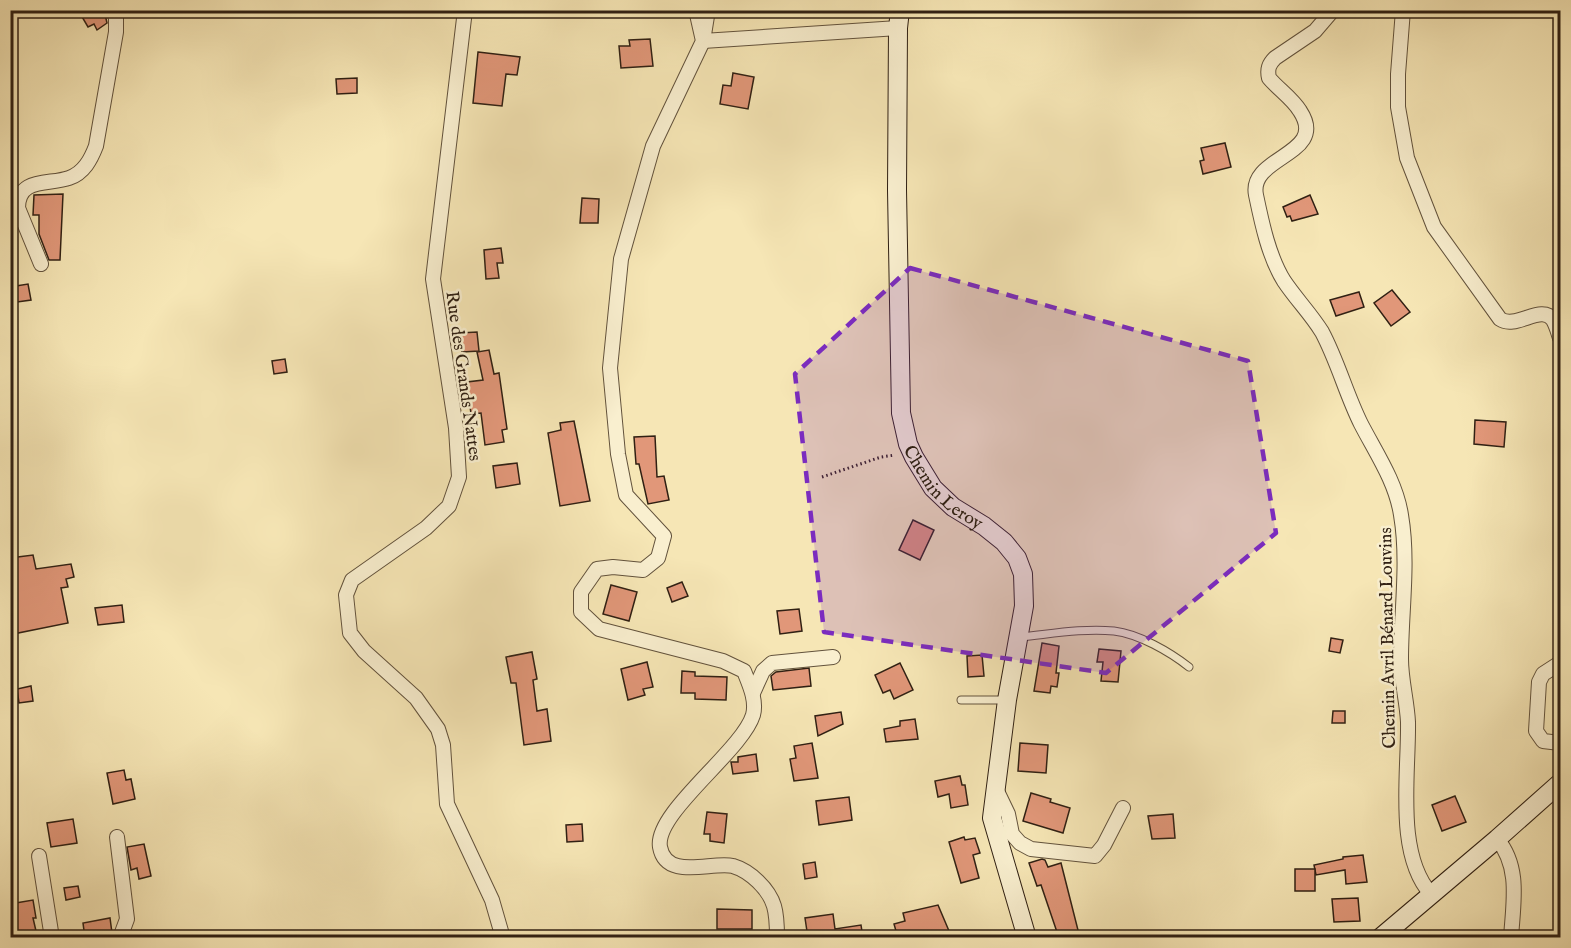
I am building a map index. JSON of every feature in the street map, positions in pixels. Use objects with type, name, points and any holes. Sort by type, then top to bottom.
[{"type":"street","points":[[41,264],[18,208],[18,199],[26,188],[34,184],[70,178],[80,172],[92,156],[96,146],[116,32],[116,18],[113,10]]},
{"type":"street","name":"Rue des Grands Nattes","points":[[465,10],[433,279],[456,428],[459,477],[449,506],[426,528],[352,580],[346,595],[350,633],[364,651],[417,698],[438,729],[443,745],[447,804],[492,900],[503,938]]},
{"type":"street","points":[[696,10],[703,41]]},
{"type":"street","points":[[708,10],[703,41],[653,146],[621,259],[610,368],[618,454],[626,495],[664,536],[658,558],[643,570],[613,567],[597,569],[581,592],[581,612],[598,629],[723,661],[744,671],[753,693],[753,714],[743,733],[672,817],[661,837],[660,846],[666,858],[681,867],[731,866],[744,870],[770,897],[774,906],[777,938]]},
{"type":"street","name":"Chemin Avril Bénard Louvins","points":[[1334,10],[1315,31],[1275,57],[1267,71],[1269,78],[1300,110],[1305,123],[1304,136],[1298,147],[1262,172],[1257,179],[1256,193],[1273,259],[1283,279],[1316,323],[1329,347],[1359,421],[1394,487],[1401,513],[1404,539],[1401,662],[1408,722],[1407,792],[1410,845],[1417,870],[1431,894]]},
{"type":"street","points":[[1402,10],[1398,107],[1407,158],[1434,227],[1500,319],[1512,323],[1542,314],[1549,315],[1560,338]]},
{"type":"street","points":[[703,41],[899,19]]},
{"type":"street","name":"Chemin Leroy","points":[[899,19],[897,190],[900,397],[904,429],[911,451],[937,493],[1009,547],[1017,558],[1023,574],[1024,596],[992,808],[993,827],[1027,938]]},
{"type":"street","points":[[753,693],[764,671],[772,663],[833,657]]},
{"type":"street","points":[[1560,663],[1543,674],[1539,682],[1536,731],[1543,741],[1560,743]]},
{"type":"street","points":[[1380,938],[1560,783]]},
{"type":"street","points":[[995,787],[1008,814],[1012,834],[1020,843],[1032,849],[1095,856],[1104,846],[1123,808]]},
{"type":"street","points":[[117,837],[127,919],[120,938]]},
{"type":"street","points":[[1497,839],[1513,868],[1511,938]]},
{"type":"street","points":[[39,856],[52,938]]},
{"type":"lane","points":[[1018,637],[1114,631],[1156,646],[1190,667]]},
{"type":"lane","points":[[961,700],[1007,700]]},
{"type":"path","points":[[822,477],[881,457],[911,451]]},
{"type":"highlighted area","points":[[910,268],[1248,361],[1276,533],[1106,673],[824,632],[795,374]]},
{"type":"building","points":[[78,10],[104,10],[107,23],[97,30],[94,24],[88,27]]},
{"type":"building","points":[[650,39],[653,66],[621,68],[619,46],[630,46],[629,40]]},
{"type":"building","points":[[478,52],[520,57],[517,75],[506,74],[502,106],[473,103]]},
{"type":"building","points":[[733,73],[754,77],[748,109],[720,104],[723,85],[731,86]]},
{"type":"building","points":[[357,78],[357,93],[337,94],[336,79]]},
{"type":"building","points":[[1225,143],[1231,167],[1203,174],[1200,161],[1204,160],[1201,148]]},
{"type":"building","points":[[63,194],[60,260],[49,260],[39,234],[39,215],[33,215],[34,195]]},
{"type":"building","points":[[1310,195],[1318,214],[1292,221],[1290,216],[1287,217],[1283,207]]},
{"type":"building","points":[[582,198],[599,199],[598,223],[580,223]]},
{"type":"building","points":[[501,248],[503,263],[497,263],[499,278],[486,279],[484,250]]},
{"type":"building","points":[[28,284],[31,300],[10,303],[10,287]]},
{"type":"building","points":[[1392,290],[1410,312],[1391,326],[1374,303]]},
{"type":"building","points":[[1359,292],[1364,307],[1336,316],[1330,300]]},
{"type":"building","points":[[477,332],[479,351],[462,352],[460,333]]},
{"type":"building","points":[[489,350],[494,374],[499,373],[507,429],[502,430],[504,442],[485,445],[481,413],[471,414],[467,382],[483,380],[477,352]]},
{"type":"building","points":[[285,359],[287,372],[274,374],[272,361]]},
{"type":"building","points":[[1475,420],[1506,422],[1504,447],[1474,444]]},
{"type":"building","points":[[574,421],[590,501],[560,506],[548,433],[561,430],[560,423]]},
{"type":"building","points":[[655,436],[657,477],[664,476],[669,500],[648,504],[639,464],[636,464],[634,437]]},
{"type":"building","points":[[517,463],[520,484],[496,488],[493,466]]},
{"type":"building","points":[[913,520],[934,530],[920,560],[899,550]]},
{"type":"building","points":[[33,555],[36,569],[71,564],[74,577],[66,579],[68,587],[61,588],[68,623],[13,634],[10,618],[10,558]]},
{"type":"building","points":[[682,582],[688,596],[672,602],[667,588]]},
{"type":"building","points":[[611,585],[637,592],[629,621],[603,614]]},
{"type":"building","points":[[122,605],[124,622],[98,625],[95,608]]},
{"type":"building","points":[[799,609],[802,631],[780,634],[777,611]]},
{"type":"building","points":[[1331,638],[1343,640],[1340,653],[1329,651]]},
{"type":"building","points":[[1042,643],[1059,646],[1057,687],[1051,686],[1050,693],[1034,691]]},
{"type":"building","points":[[1099,649],[1121,651],[1118,682],[1101,681],[1103,662],[1097,662]]},
{"type":"building","points":[[532,652],[537,679],[533,680],[537,711],[547,709],[551,741],[524,745],[516,683],[511,683],[506,657]]},
{"type":"building","points":[[982,655],[984,676],[968,677],[967,656]]},
{"type":"building","points":[[647,662],[653,687],[643,689],[645,695],[628,700],[621,669]]},
{"type":"building","points":[[900,663],[913,690],[894,699],[890,690],[883,693],[875,675]]},
{"type":"building","points":[[809,668],[811,686],[773,690],[771,676],[776,672]]},
{"type":"building","points":[[682,671],[695,672],[695,676],[727,677],[726,700],[695,699],[695,693],[681,693]]},
{"type":"building","points":[[31,686],[33,701],[19,703],[17,689]]},
{"type":"building","points":[[1333,711],[1345,711],[1345,723],[1332,723]]},
{"type":"building","points":[[841,712],[843,724],[818,736],[815,716]]},
{"type":"building","points":[[915,719],[918,739],[886,742],[884,729],[900,726],[900,721]]},
{"type":"building","points":[[812,743],[818,778],[794,781],[790,759],[796,758],[794,746]]},
{"type":"building","points":[[1020,743],[1048,745],[1046,773],[1018,771]]},
{"type":"building","points":[[756,754],[758,771],[733,774],[731,762],[738,762],[738,757]]},
{"type":"building","points":[[124,770],[126,780],[131,779],[135,799],[113,804],[107,773]]},
{"type":"building","points":[[960,776],[962,785],[965,785],[968,805],[951,808],[949,794],[938,797],[935,781]]},
{"type":"building","points":[[1031,793],[1070,808],[1063,833],[1023,821]]},
{"type":"building","points":[[1455,796],[1466,822],[1442,831],[1432,805]]},
{"type":"building","points":[[849,797],[852,820],[819,825],[816,801]]},
{"type":"building","points":[[707,812],[727,814],[724,843],[710,841],[710,834],[704,834]]},
{"type":"building","points":[[1173,814],[1175,838],[1152,839],[1148,816]]},
{"type":"building","points":[[73,819],[77,843],[51,847],[47,823]]},
{"type":"building","points":[[582,824],[583,841],[567,842],[566,825]]},
{"type":"building","points":[[964,837],[965,840],[975,838],[980,853],[973,855],[979,878],[961,883],[949,842]]},
{"type":"building","points":[[144,844],[151,876],[139,879],[137,868],[131,870],[127,847]]},
{"type":"building","points":[[1363,855],[1367,882],[1346,884],[1345,870],[1316,875],[1314,865],[1343,859],[1343,857]]},
{"type":"building","points":[[1042,859],[1048,867],[1061,863],[1080,938],[1059,938],[1041,885],[1037,886],[1029,863]]},
{"type":"building","points":[[815,862],[817,877],[805,879],[803,864]]},
{"type":"building","points":[[1295,869],[1315,869],[1315,891],[1295,891]]},
{"type":"building","points":[[78,886],[80,897],[66,900],[64,888]]},
{"type":"building","points":[[1358,898],[1360,921],[1334,922],[1332,899]]},
{"type":"building","points":[[33,900],[36,931],[16,934],[15,929],[10,930],[10,904]]},
{"type":"building","points":[[938,905],[952,938],[928,938],[927,932],[898,938],[894,924],[905,921],[903,913]]},
{"type":"building","points":[[717,909],[752,910],[752,929],[717,929]]},
{"type":"building","points":[[833,914],[835,929],[861,925],[863,938],[808,938],[805,918]]},
{"type":"building","points":[[110,918],[112,933],[85,938],[83,923]]}]
